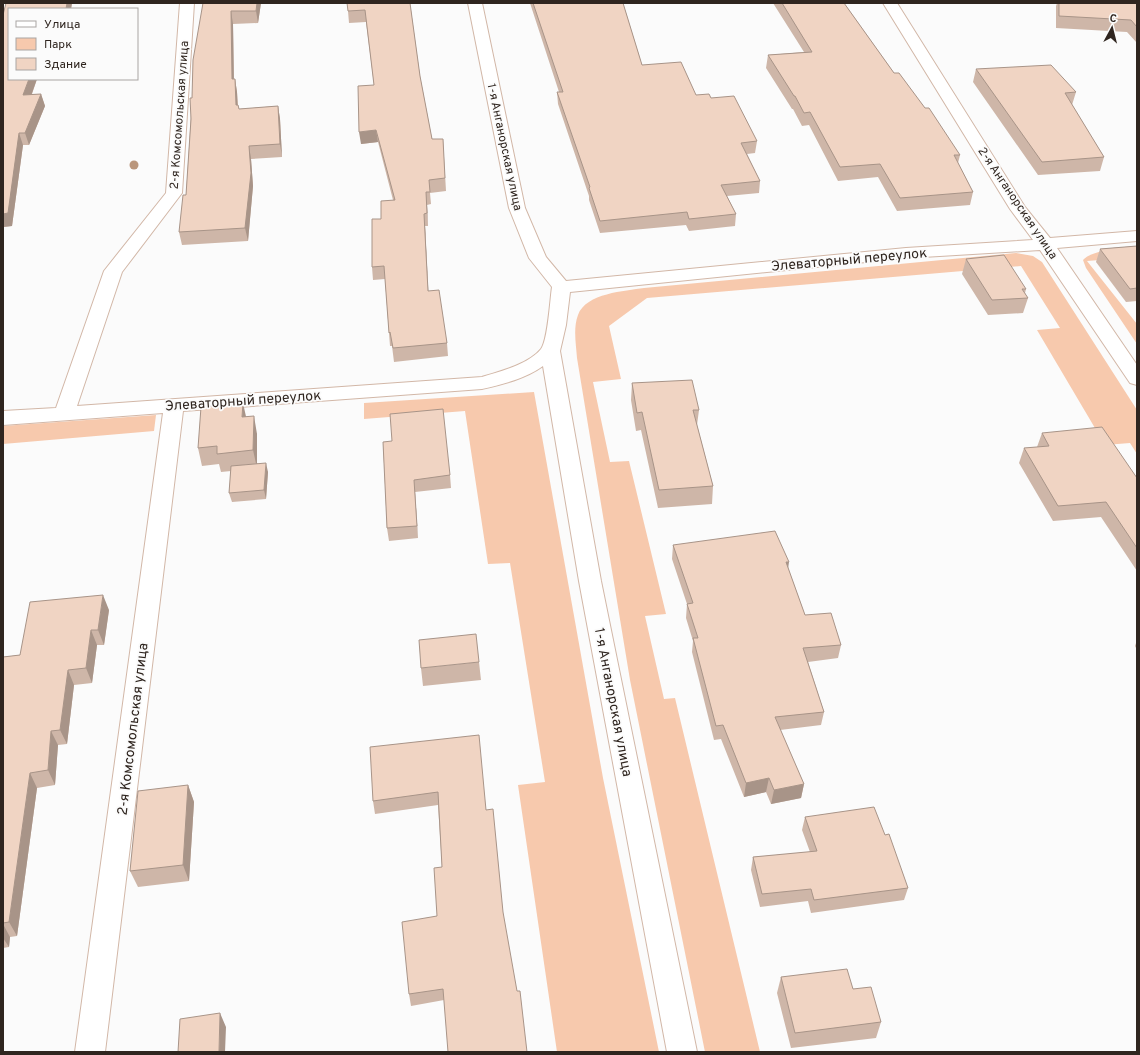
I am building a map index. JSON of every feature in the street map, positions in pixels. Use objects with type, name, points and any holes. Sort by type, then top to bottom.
[{"type":"street","name":"2-я Комсомольская улица","points":[[64,414],[113,271],[174,194],[187,3]]},
{"type":"street","name":"1-я Анганорская улица","points":[[476,3],[517,208],[538,258],[561,287],[557,324],[550,351],[590,581],[682,1052]]},
{"type":"street","name":"2-я Анганорская улица","points":[[890,3],[1018,208],[1045,244],[1137,379]]},
{"type":"street","name":"Элеваторный переулок","points":[[561,287],[906,253],[1045,244],[1137,236]]},
{"type":"street","name":"Элеваторный переулок","points":[[3,418],[482,383],[508,376],[529,367],[550,351]]},
{"type":"street","name":"2-я Комсомольская улица","points":[[90,1052],[174,405]]},
{"type":"green space","points":[[1137,247],[1137,257],[1087,261],[1137,324],[1137,344],[1086,268],[1083,260],[1088,256],[1101,252]]},
{"type":"green space","points":[[1016,253],[1033,256],[1042,262],[1137,410],[1137,454],[1130,443],[1105,445],[1037,330],[1060,328],[1021,266],[647,298],[609,326],[621,379],[593,382],[610,462],[629,461],[666,614],[645,616],[664,699],[675,698],[760,1052],[705,1052],[630,680],[577,358],[575,331],[576,320],[582,308],[589,302],[607,294],[627,290]]},
{"type":"green space","points":[[534,392],[603,778],[659,1052],[557,1052],[518,785],[545,782],[510,563],[488,564],[465,411],[364,419],[364,403]]},
{"type":"green space","points":[[156,415],[154,431],[3,444],[3,426]]},
{"type":"building","points":[[6,3],[67,3],[66,8],[8,8],[8,80],[29,80],[23,95],[41,94],[25,133],[19,133],[8,213],[3,214],[3,15]]},
{"type":"building","points":[[203,3],[257,3],[256,11],[231,11],[232,79],[235,79],[236,105],[238,105],[239,109],[278,106],[280,144],[249,146],[251,173],[245,228],[179,232],[183,195],[186,195],[193,60]]},
{"type":"building","points":[[347,3],[410,3],[420,76],[432,139],[443,139],[445,178],[429,180],[430,192],[426,192],[427,213],[424,214],[428,291],[439,290],[447,343],[393,348],[390,332],[389,333],[384,266],[372,267],[372,219],[381,219],[381,201],[395,200],[376,130],[359,132],[358,86],[374,85],[365,10],[348,11]]},
{"type":"building","points":[[533,3],[623,3],[642,65],[681,62],[696,95],[709,94],[711,98],[734,96],[757,141],[741,143],[760,181],[721,185],[736,214],[689,219],[687,212],[600,221],[589,188],[590,187],[557,92],[563,92]]},
{"type":"building","points":[[782,3],[844,3],[894,73],[899,73],[925,108],[929,108],[960,155],[954,155],[973,192],[900,198],[880,164],[840,167],[810,112],[804,113],[795,96],[768,55],[812,52]]},
{"type":"building","points":[[1059,3],[1137,3],[1137,27],[1131,20],[1059,16]]},
{"type":"building","points":[[1051,65],[1076,92],[1065,93],[1104,157],[1042,162],[976,69]]},
{"type":"building","points":[[1137,246],[1137,288],[1130,289],[1100,249]]},
{"type":"building","points":[[1004,255],[1026,289],[1022,289],[1028,298],[992,300],[966,259]]},
{"type":"building","points":[[692,380],[699,410],[693,410],[713,486],[659,490],[642,412],[637,413],[632,383]]},
{"type":"building","points":[[243,403],[242,417],[254,416],[253,450],[217,454],[217,446],[198,448],[201,407]]},
{"type":"building","points":[[443,409],[450,475],[414,480],[417,526],[387,528],[383,442],[392,441],[390,414]]},
{"type":"building","points":[[1102,427],[1137,478],[1137,548],[1106,502],[1058,506],[1024,448],[1049,446],[1042,433]]},
{"type":"building","points":[[266,463],[264,490],[229,493],[231,466]]},
{"type":"building","points":[[775,531],[789,562],[786,562],[805,615],[831,613],[841,645],[803,648],[824,712],[775,717],[804,784],[774,790],[769,778],[746,783],[723,725],[716,726],[693,638],[698,638],[687,604],[693,603],[673,545]]},
{"type":"building","points":[[103,595],[98,630],[91,630],[86,668],[68,670],[60,730],[51,731],[48,770],[30,773],[9,922],[3,923],[3,657],[20,655],[30,602]]},
{"type":"building","points":[[476,634],[479,662],[421,668],[419,640]]},
{"type":"building","points":[[479,735],[486,810],[493,809],[503,912],[517,991],[520,991],[527,1052],[448,1052],[443,989],[409,994],[402,922],[437,916],[434,868],[442,867],[438,792],[373,801],[370,747]]},
{"type":"building","points":[[188,785],[183,865],[130,871],[138,791]]},
{"type":"building","points":[[874,807],[885,835],[889,834],[908,888],[814,900],[811,889],[762,894],[753,857],[817,851],[805,817]]},
{"type":"building","points":[[847,969],[853,989],[871,987],[881,1022],[795,1033],[781,977]]},
{"type":"building","points":[[220,1013],[219,1052],[178,1052],[180,1019]]}]
